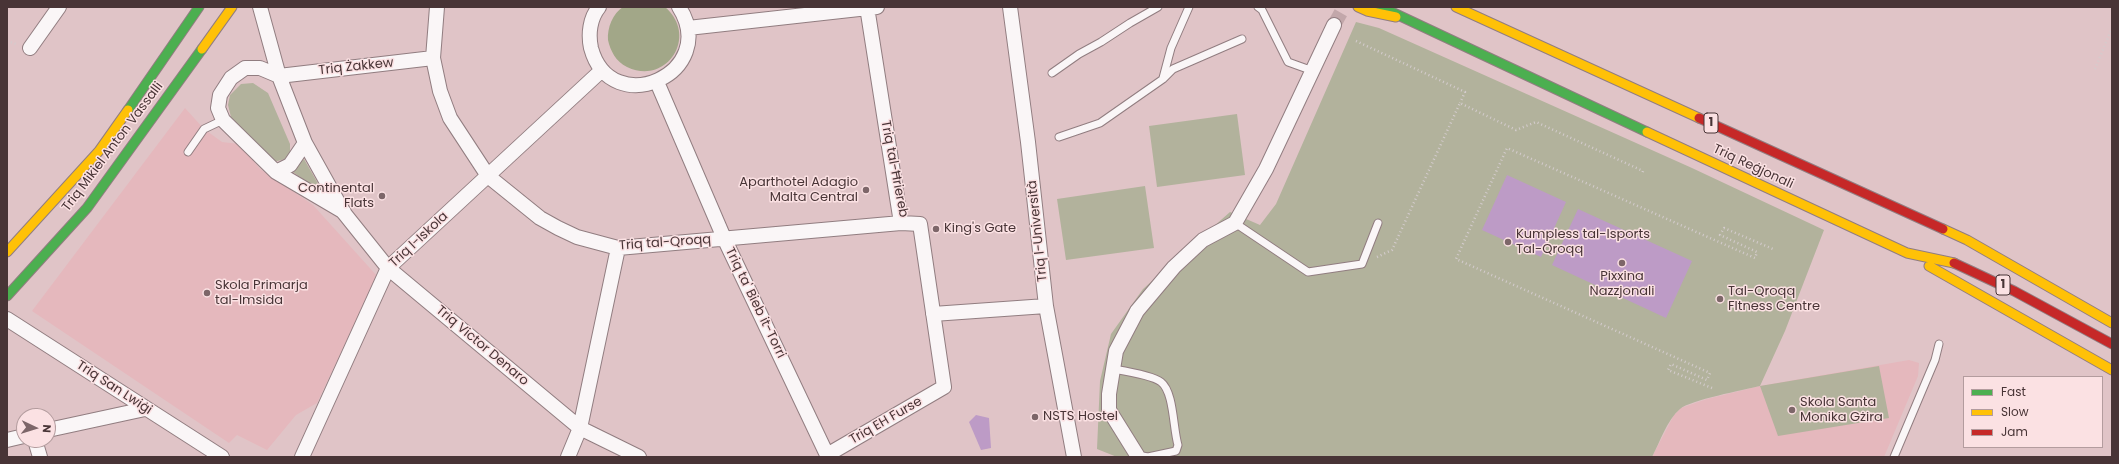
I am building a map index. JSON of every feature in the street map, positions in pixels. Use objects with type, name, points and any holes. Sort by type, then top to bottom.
[{"type":"highway","name":"Triq Mikiel Anton Vassalli","points":[[7,252],[99,151],[199,7]]},
{"type":"highway","name":"Triq Mikiel Anton Vassalli","points":[[7,296],[87,208],[232,7]]},
{"type":"highway","points":[[1358,7],[1368,11],[1407,19]]},
{"type":"highway","name":"Triq Reġjonali","points":[[1381,7],[1907,253],[1943,260],[1965,267],[2014,291],[2112,344]]},
{"type":"highway","name":"Triq Reġjonali","points":[[1456,7],[1966,240],[2112,322]]},
{"type":"highway","points":[[1966,240],[2035,268]]},
{"type":"highway","points":[[1907,253],[2112,370]]},
{"type":"highway","points":[[7,286],[26,274]]},
{"type":"street","points":[[30,48],[59,7]]},
{"type":"street","name":"Triq Victor Denaro","points":[[260,7],[278,76],[305,143],[344,213],[388,268],[580,428],[639,457]]},
{"type":"street","name":"Triq tal-Qroqq","points":[[437,7],[433,58],[440,91],[450,118],[488,176],[540,218],[577,237],[618,248],[902,223]]},
{"type":"street","points":[[597,8],[591,24],[589,40],[594,56],[602,70],[614,79],[628,84],[642,86],[657,82],[671,74],[682,61],[688,45],[688,28],[684,15],[679,7]]},
{"type":"street","points":[[688,28],[870,7]]},
{"type":"street","name":"Triq tal-Ħriereb","points":[[870,7],[902,223],[920,224],[944,387]]},
{"type":"street","name":"Triq l-Università","points":[[1010,7],[1028,142],[1046,306],[1073,455]]},
{"type":"street","points":[[1137,456],[1109,410],[1116,351],[1145,300],[1174,266],[1203,240],[1235,223],[1266,169],[1334,25]]},
{"type":"street","name":"Triq Żakkew","points":[[278,76],[433,58]]},
{"type":"street","points":[[223,120],[218,108],[220,95],[231,78],[245,68],[260,68],[278,76]]},
{"type":"street","name":"Triq l-Iskola","points":[[302,457],[388,268],[602,70]]},
{"type":"street","name":"Triq ta' Bieb it-Torri","points":[[657,82],[724,238],[828,456]]},
{"type":"street","name":"Triq Victor Denaro","points":[[223,120],[276,172],[344,213]]},
{"type":"street","points":[[276,172],[290,165],[305,143]]},
{"type":"street","points":[[568,457],[580,428],[618,248]]},
{"type":"street","points":[[933,314],[1046,306]]},
{"type":"street","name":"Triq San Lwiġi","points":[[7,319],[222,457]]},
{"type":"street","name":"Triq EH Furse","points":[[828,456],[944,387]]},
{"type":"street","points":[[56,428],[145,409]]},
{"type":"lane","points":[[1052,73],[1130,22],[1158,7]]},
{"type":"lane","points":[[1163,79],[1171,48],[1189,7]]},
{"type":"lane","points":[[1258,7],[1262,10],[1288,62],[1313,71]]},
{"type":"lane","points":[[1059,137],[1100,124],[1163,79],[1172,69],[1242,39]]},
{"type":"lane","points":[[188,152],[204,129],[223,120]]},
{"type":"lane","points":[[1235,223],[1308,272],[1362,264],[1378,223]]},
{"type":"lane","points":[[1894,457],[1936,360],[1939,344]]},
{"type":"lane","points":[[1113,369],[1129,372],[1161,382],[1168,391],[1178,445],[1176,451],[1148,457],[1137,456]]},
{"type":"path","points":[[2095,69],[2112,28]]},
{"type":"path","points":[[1356,41],[1465,92],[1392,250],[1362,264]]},
{"type":"path","points":[[1460,103],[1516,130],[1536,122],[1643,171],[1642,174]]},
{"type":"path","points":[[1712,388],[1668,370],[1671,364],[1707,380],[1710,373],[1456,258],[1507,148],[1755,258],[1757,252],[1720,235],[1724,228],[1773,249]]},
{"type":"shaded area","name":"Skola Primarja tal-Imsida","points":[[185,108],[204,129],[222,142],[239,144],[260,169],[313,205],[377,276],[317,403],[296,415],[267,450],[237,435],[229,443],[32,311]]},
{"type":"shaded area","points":[[1507,175],[1566,202],[1541,257],[1482,230]]},
{"type":"shaded area","name":"Pixxina Nazzjonali","points":[[1578,209],[1692,261],[1666,318],[1552,265]]},
{"type":"shaded area","name":"Skola Santa Monika Gżira","points":[[1909,360],[1919,363],[1918,376],[1884,457],[1652,457],[1674,415],[1681,408],[1707,399],[1760,386]]},
{"type":"shaded area","points":[[976,415],[989,418],[991,448],[981,450],[969,422]]},
{"type":"green space","points":[[623,7],[665,7],[675,19],[679,31],[678,44],[674,55],[666,64],[655,70],[642,71],[627,67],[617,59],[609,44],[608,35],[611,21],[616,13]]},
{"type":"green space","name":"Kumpless tal-Isports Tal-Qroqq","points":[[1356,22],[1379,28],[1692,168],[1824,230],[1785,331],[1760,386],[1694,402],[1680,409],[1671,419],[1652,457],[1117,457],[1097,449],[1100,381],[1111,334],[1143,289],[1230,212],[1260,225],[1276,204]]},
{"type":"green space","points":[[253,83],[268,93],[290,144],[290,154],[285,159],[274,162],[269,159],[231,117],[228,105],[230,95],[241,84]]},
{"type":"green space","points":[[1237,114],[1245,175],[1157,187],[1149,126]]},
{"type":"green space","points":[[304,159],[324,194],[290,170]]},
{"type":"green space","points":[[1145,186],[1154,248],[1066,260],[1057,199]]},
{"type":"green space","points":[[1879,366],[1889,418],[1778,436],[1760,386]]},
{"type":"tunnel","points":[[1334,25],[1344,7]]},
{"type":"traffic: fast","points":[[128,110],[199,7]]},
{"type":"traffic: fast","points":[[1381,7],[1647,132]]},
{"type":"traffic: fast","points":[[7,296],[87,208],[202,49]]},
{"type":"traffic: slow","points":[[202,49],[232,7]]},
{"type":"traffic: slow","points":[[1358,7],[1367,11],[1396,17]]},
{"type":"traffic: slow","points":[[1456,7],[1699,118]]},
{"type":"traffic: slow","points":[[7,252],[99,151],[128,110]]},
{"type":"traffic: slow","points":[[1647,132],[1907,253],[1954,263]]},
{"type":"traffic: slow","points":[[1943,229],[1967,240],[2112,323]]},
{"type":"traffic: slow","points":[[1929,266],[2112,370]]},
{"type":"traffic: jam","points":[[1699,118],[1943,229]]},
{"type":"traffic: jam","points":[[1954,263],[2014,291],[2112,344]]},
{"type":"place","name":"Aparthotel Adagio Malta Central","points":[[866,190]]},
{"type":"place","name":"Continental Flats","points":[[382,196]]},
{"type":"place","name":"King's Gate","points":[[936,229]]},
{"type":"place","name":"Kumpless tal-Isports Tal-Qroqq","points":[[1508,242]]},
{"type":"place","name":"Pixxina Nazzjonali","points":[[1622,263]]},
{"type":"place","name":"Skola Primarja tal-Imsida","points":[[207,293]]},
{"type":"place","name":"Tal-Qroqq FItness Centre","points":[[1720,299]]},
{"type":"place","name":"Skola Santa Monika Gżira","points":[[1792,410]]},
{"type":"place","name":"NSTS Hostel","points":[[1035,417]]}]
